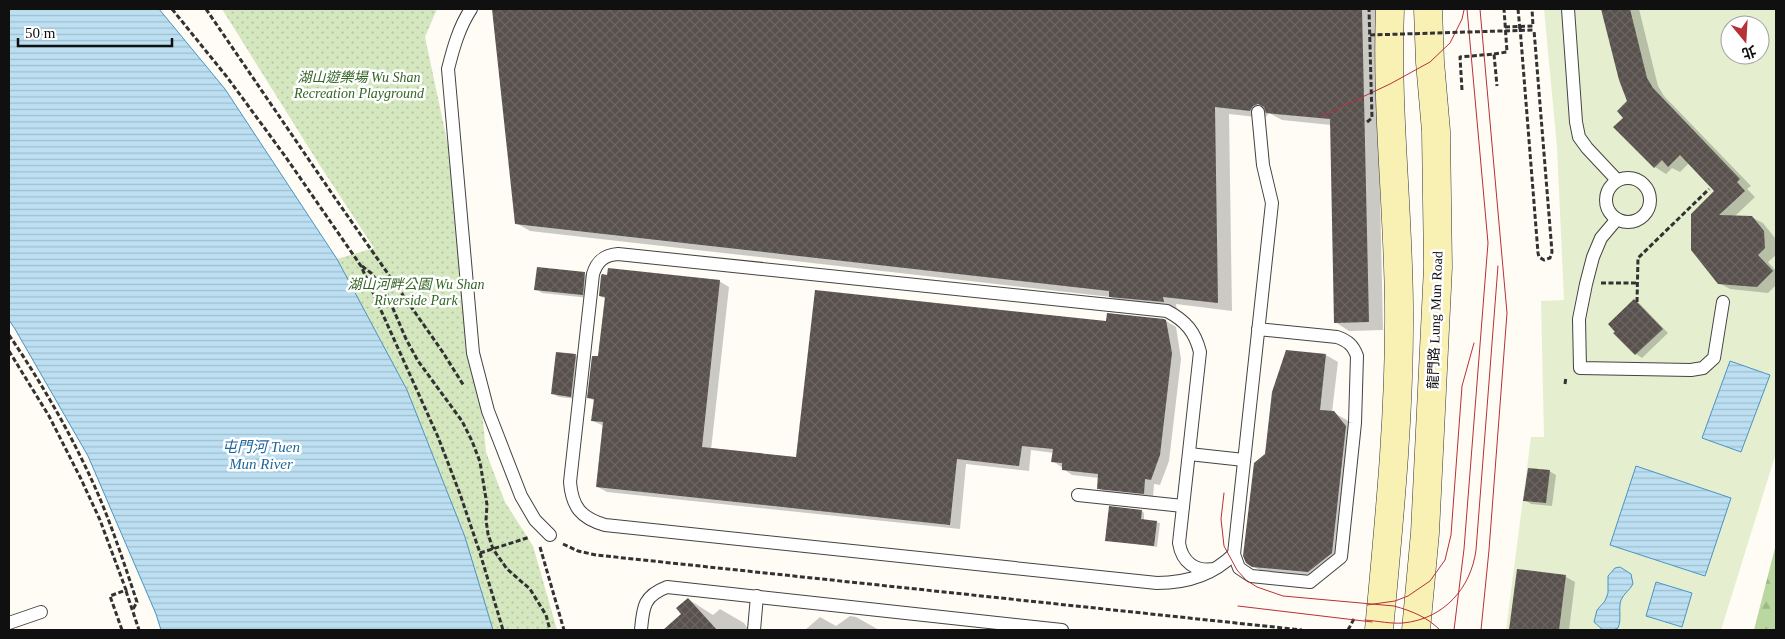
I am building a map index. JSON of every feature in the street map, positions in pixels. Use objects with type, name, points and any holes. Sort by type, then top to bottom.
[{"type":"main road","points":[[1379,630],[1391,502],[1398,371],[1398,241],[1390,84],[1390,9]]},
{"type":"main road","name":"龍門路 Lung Mun Road","points":[[1416,630],[1425,533],[1438,267],[1436,131],[1428,9]]},
{"type":"lane","points":[[471,9],[454,44],[448,70],[473,352],[488,411],[521,496],[535,520],[550,535]]},
{"type":"lane","points":[[1568,9],[1576,122],[1579,137],[1617,180]]},
{"type":"lane","points":[[1258,112],[1264,165],[1272,203],[1258,329],[1234,554],[1239,568],[1251,576],[1310,582],[1341,557],[1354,433],[1357,356],[1354,347],[1346,340],[1337,337],[1258,329]]},
{"type":"lane","points":[[1624,178],[1639,180],[1649,192],[1649,207],[1645,214],[1632,222],[1617,219],[1608,210],[1606,196],[1608,190],[1617,180],[1624,178]]},
{"type":"lane","points":[[1617,219],[1601,238],[1590,266],[1579,319],[1580,368],[1691,370],[1703,368],[1714,358],[1723,302]]},
{"type":"lane","points":[[1214,569],[1194,568],[1186,561],[1179,543],[1200,352],[1193,332],[1186,323],[1168,312],[618,254],[609,255],[601,259],[596,266],[593,274],[570,482],[575,506],[583,515],[594,522],[605,525],[1157,583],[1186,581],[1214,569],[1234,554]]},
{"type":"lane","points":[[1189,454],[1244,460]]},
{"type":"lane","points":[[1078,495],[1183,506]]},
{"type":"lane","points":[[641,630],[642,612],[648,600],[655,591],[667,587],[1024,628],[1062,630]]},
{"type":"lane","points":[[754,630],[757,596]]},
{"type":"lane","points":[[9,623],[41,612]]},
{"type":"path","points":[[172,9],[227,77],[285,156],[361,266],[438,437],[480,553],[503,630]]},
{"type":"path","points":[[206,9],[329,191],[442,351],[468,393]]},
{"type":"path","points":[[1368,122],[1372,118],[1369,9]]},
{"type":"path","points":[[1462,90],[1460,57],[1507,52],[1504,9]]},
{"type":"path","points":[[1506,27],[1520,28],[1534,30],[1552,252],[1547,260],[1541,259],[1538,253],[1520,28],[1518,9]]},
{"type":"path","points":[[1370,35],[1533,26],[1532,9]]},
{"type":"path","points":[[1494,54],[1497,86]]},
{"type":"path","points":[[1637,302],[1638,258],[1709,189]]},
{"type":"path","points":[[361,266],[375,277],[386,292],[406,339],[418,361],[454,407],[472,441],[485,483],[486,520],[493,549],[507,569],[530,589],[546,615],[550,630]]},
{"type":"path","points":[[9,335],[59,414],[98,494],[119,547],[137,602],[132,611]]},
{"type":"path","points":[[9,351],[49,416],[81,479],[100,520],[139,630]]},
{"type":"path","points":[[530,530],[539,544],[564,630]]},
{"type":"path","points":[[480,553],[528,537],[550,535],[578,551],[596,555],[1302,630]]},
{"type":"path","points":[[122,630],[110,596],[126,590]]},
{"type":"green space","points":[[222,9],[437,9],[425,37],[464,221],[486,452],[505,502],[533,546],[557,630],[493,630],[465,537],[407,390],[337,259],[374,248]]},
{"type":"green space","points":[[1544,9],[1776,9],[1776,453],[1721,630],[1506,630],[1531,437],[1544,437],[1541,301],[1564,300],[1557,147]]},
{"type":"green space","points":[[1776,544],[1776,630],[1754,630]]},
{"type":"water","name":"屯門河 Tuen Mun River","points":[[9,9],[159,9],[225,89],[337,259],[407,390],[465,537],[493,630],[161,630],[156,614],[88,456],[9,320]]},
{"type":"water","points":[[1730,361],[1770,375],[1741,452],[1702,438]]},
{"type":"water","points":[[1636,466],[1731,498],[1705,576],[1610,545]]},
{"type":"water","points":[[1620,567],[1631,574],[1633,584],[1621,600],[1618,628],[1603,630],[1594,622],[1597,610],[1605,601],[1608,593],[1608,576],[1615,568]]},
{"type":"water","points":[[1656,582],[1692,593],[1682,627],[1646,616]]},
{"type":"building","points":[[492,9],[1362,9],[1369,322],[1334,323],[1330,119],[1266,113],[1264,107],[1258,104],[1253,106],[1250,111],[1215,107],[1218,303],[1163,297],[1164,302],[1109,297],[1109,291],[515,224]]},
{"type":"building","points":[[1601,9],[1630,9],[1647,78],[1653,88],[1740,179],[1737,182],[1745,191],[1719,215],[1752,216],[1764,231],[1765,248],[1758,255],[1773,271],[1757,287],[1718,284],[1691,250],[1691,214],[1714,191],[1680,155],[1668,167],[1662,160],[1654,168],[1613,127],[1623,118],[1617,111],[1627,101],[1619,80]]},
{"type":"building","points":[[537,267],[585,272],[583,295],[534,290]]},
{"type":"building","points":[[608,268],[720,280],[702,447],[796,457],[815,290],[1106,321],[1107,313],[1164,319],[1166,320],[1172,353],[1160,455],[1151,480],[1145,479],[1144,494],[1097,489],[1098,474],[1062,470],[1062,463],[1051,462],[1053,449],[1022,446],[1019,466],[957,459],[950,525],[596,487],[603,422],[591,421],[594,399],[587,398],[592,356],[598,356],[605,297],[599,296],[601,276],[602,274],[607,275]]},
{"type":"building","points":[[1634,299],[1663,329],[1635,355],[1613,333],[1615,332],[1608,324]]},
{"type":"building","points":[[1286,350],[1326,354],[1320,410],[1334,411],[1346,426],[1332,553],[1308,572],[1252,567],[1246,563],[1243,556],[1254,463],[1265,454],[1272,392]]},
{"type":"building","points":[[556,352],[576,354],[571,397],[551,394]]},
{"type":"building","points":[[1528,468],[1550,470],[1546,503],[1523,501]]},
{"type":"building","points":[[1109,506],[1142,510],[1141,519],[1157,521],[1154,546],[1105,541]]},
{"type":"building","points":[[1517,569],[1566,575],[1559,630],[1509,630]]},
{"type":"building","points":[[688,598],[717,630],[663,630],[681,614],[676,608]]},
{"type":"tram line","points":[[1454,630],[1464,549],[1488,243],[1467,9]]},
{"type":"tram line","points":[[1480,9],[1507,313],[1481,630]]},
{"type":"tram line","points":[[1320,117],[1390,84],[1430,62],[1450,43],[1462,19],[1464,10]]},
{"type":"tram line","points":[[1365,620],[1403,623],[1431,615],[1443,608],[1462,589],[1473,564],[1476,550],[1498,266]]},
{"type":"tram line","points":[[1367,605],[1395,601],[1408,596],[1430,581],[1445,560],[1451,535],[1462,386],[1474,343]]},
{"type":"tram line","points":[[1224,493],[1221,519],[1224,546],[1237,570],[1246,580],[1257,587],[1283,596],[1394,606],[1419,615],[1430,621],[1440,630]]},
{"type":"tram line","points":[[1238,606],[1372,622]]},
{"type":"park label","name":"湖山遊樂場 Wu Shan Recreation Playground","points":[[359,86]]},
{"type":"park label","name":"湖山河畔公園 Wu Shan Riverside Park","points":[[416,292]]}]
